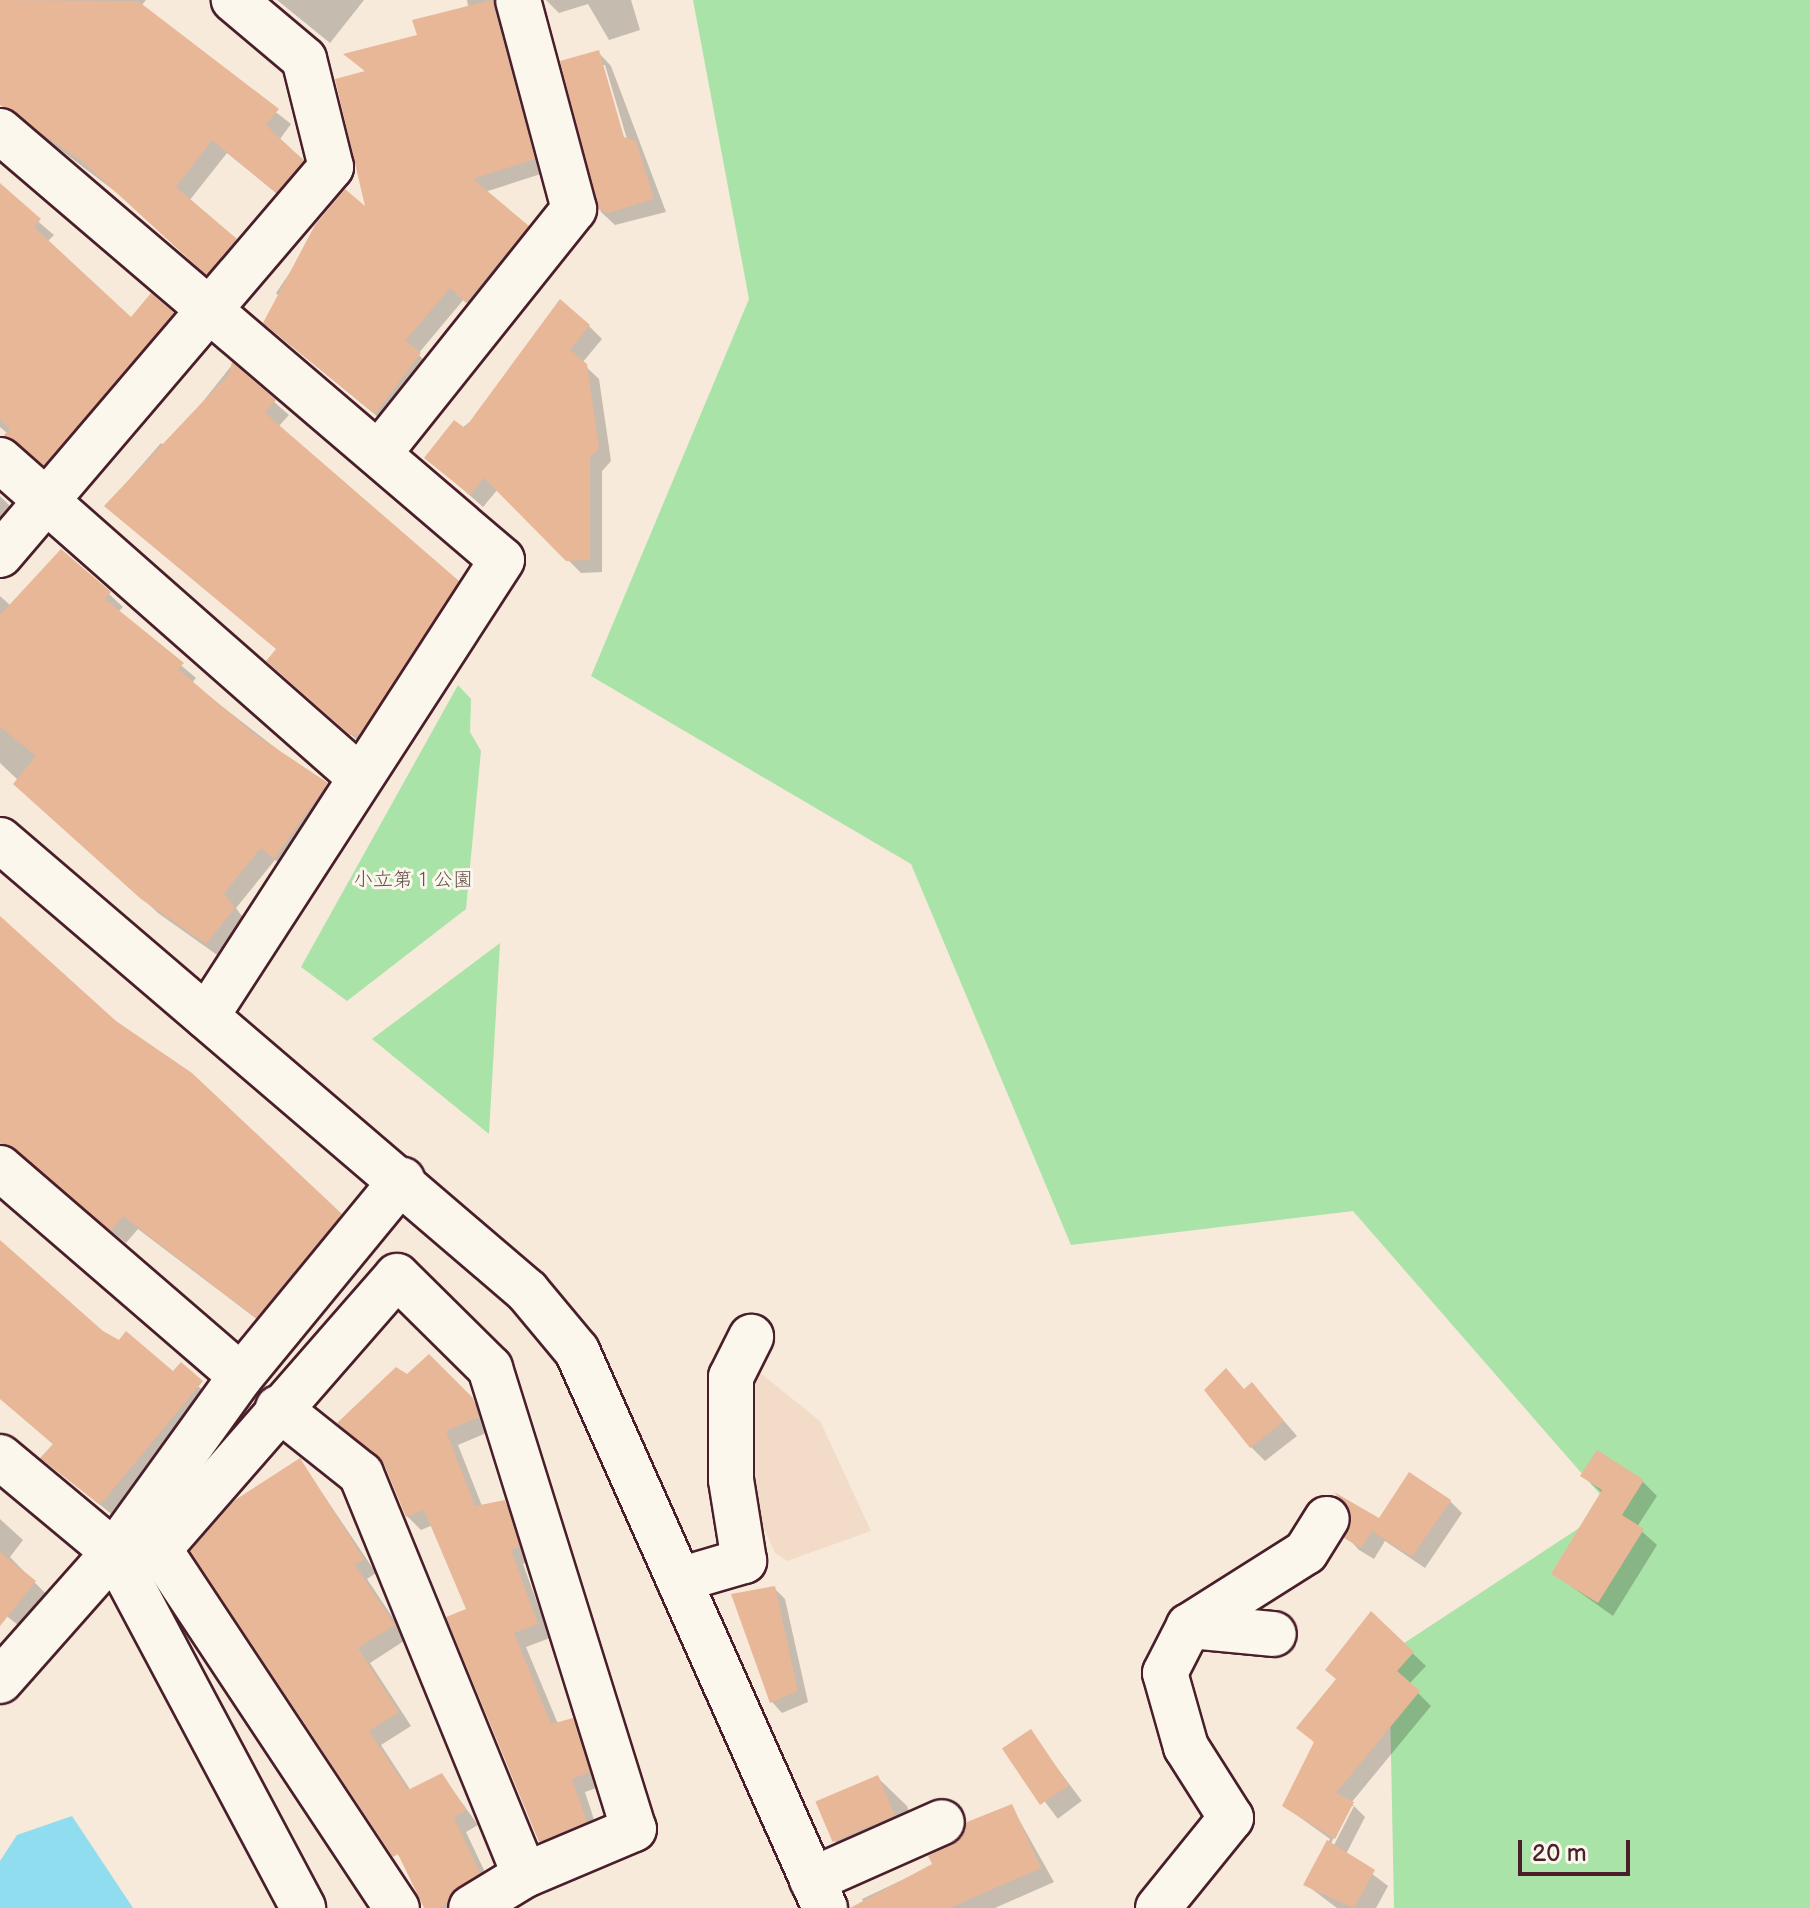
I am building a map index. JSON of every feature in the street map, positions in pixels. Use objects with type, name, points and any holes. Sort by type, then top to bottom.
[{"type":"street","points":[[0,555],[331,167],[304,59],[234,0]]},
{"type":"street","points":[[380,452],[574,209],[518,0]]},
{"type":"street","points":[[0,131],[380,452],[502,560],[359,776],[206,1017]]},
{"type":"street","points":[[0,460],[47,498],[359,776]]},
{"type":"street","points":[[0,840],[402,1180],[527,1291],[577,1351],[819,1894],[942,1822]]},
{"type":"street","points":[[0,1168],[241,1376]]},
{"type":"street","points":[[132,1546],[241,1376],[402,1180]]},
{"type":"street","points":[[0,1681],[132,1546],[278,1408],[397,1276],[490,1368],[634,1829],[525,1875],[471,1908]]},
{"type":"street","points":[[679,1580],[744,1561],[731,1480],[731,1377],[751,1337]]},
{"type":"street","points":[[278,1408],[361,1474],[525,1875]]},
{"type":"street","points":[[0,1457],[132,1546],[397,1908]]},
{"type":"street","points":[[1158,1908],[1231,1818],[1172,1711],[1165,1673],[1189,1626],[1306,1552],[1327,1519]]},
{"type":"street","points":[[132,1546],[303,1908]]},
{"type":"street","points":[[1189,1626],[1274,1634]]},
{"type":"shaded area","points":[[730,1349],[820,1421],[871,1531],[787,1561],[775,1553],[713,1414]]},
{"type":"green space","points":[[693,0],[1810,0],[1810,1908],[1394,1908],[1389,1653],[1611,1507],[1353,1211],[1071,1245],[911,864],[591,676],[749,299]]},
{"type":"green space","name":"小立第１公園","points":[[458,685],[471,699],[470,732],[481,751],[466,909],[347,1001],[301,967]]},
{"type":"green space","name":"小立第１公園","points":[[500,943],[489,1134],[372,1039]]},
{"type":"water","points":[[72,1816],[133,1908],[0,1908],[0,1861],[17,1835]]},
{"type":"building","points":[[0,0],[138,1],[279,109],[266,125],[304,161],[276,193],[212,140],[176,187],[237,239],[206,275],[82,161],[0,105]]},
{"type":"building","points":[[492,0],[535,159],[473,179],[529,226],[466,303],[450,288],[405,341],[421,353],[375,414],[263,323],[315,225],[345,189],[365,206],[335,79],[365,71],[343,54],[417,35],[412,20]]},
{"type":"building","points":[[599,50],[624,137],[636,141],[654,199],[608,213],[598,209],[560,61]]},
{"type":"building","points":[[0,183],[41,219],[34,227],[131,317],[151,293],[174,313],[44,465],[4,435],[10,429],[0,419]]},
{"type":"building","points":[[560,299],[590,325],[570,350],[587,364],[599,448],[590,458],[590,560],[566,561],[484,478],[470,495],[424,458],[454,420],[465,428]]},
{"type":"building","points":[[232,362],[276,400],[265,413],[459,581],[360,734],[350,735],[266,661],[276,649],[104,506],[229,374]]},
{"type":"building","points":[[61,549],[111,592],[105,599],[184,663],[178,669],[253,733],[328,783],[274,859],[261,848],[224,893],[235,908],[206,944],[141,899],[13,784],[36,756],[0,727],[0,615]]},
{"type":"building","points":[[0,916],[116,1021],[192,1073],[342,1214],[256,1318],[123,1216],[111,1231],[0,1142]]},
{"type":"building","points":[[0,1240],[103,1331],[119,1340],[126,1331],[173,1371],[181,1362],[203,1381],[100,1505],[40,1458],[53,1444],[0,1399]]},
{"type":"building","points":[[429,1354],[473,1398],[479,1417],[446,1431],[475,1506],[505,1500],[520,1547],[511,1550],[538,1624],[514,1633],[551,1724],[573,1718],[590,1772],[572,1779],[587,1822],[539,1842],[446,1617],[466,1609],[424,1510],[406,1517],[384,1464],[337,1423],[396,1367],[407,1374]]},
{"type":"building","points":[[1226,1368],[1244,1389],[1252,1382],[1284,1421],[1250,1448],[1204,1390]]},
{"type":"building","points":[[1597,1450],[1644,1480],[1622,1515],[1644,1529],[1598,1603],[1551,1574],[1602,1490],[1580,1476]]},
{"type":"building","points":[[300,1458],[364,1559],[355,1565],[395,1625],[358,1648],[399,1712],[369,1731],[408,1790],[442,1773],[466,1810],[454,1818],[480,1873],[441,1908],[424,1908],[398,1854],[393,1857],[190,1551],[235,1500]]},
{"type":"building","points":[[1409,1472],[1451,1500],[1412,1557],[1372,1531],[1361,1548],[1344,1538],[1349,1508],[1334,1492],[1379,1518]]},
{"type":"building","points":[[0,1552],[36,1581],[0,1626]]},
{"type":"building","points":[[775,1586],[798,1691],[770,1703],[731,1594]]},
{"type":"building","points":[[1371,1611],[1414,1652],[1397,1671],[1420,1691],[1336,1793],[1354,1802],[1335,1839],[1282,1806],[1314,1742],[1296,1728],[1336,1679],[1325,1670]]},
{"type":"building","points":[[1031,1729],[1069,1785],[1040,1805],[1002,1749]]},
{"type":"building","points":[[878,1775],[895,1816],[833,1842],[815,1802]]},
{"type":"building","points":[[1012,1804],[1041,1868],[950,1908],[850,1908],[932,1864],[928,1856],[962,1837],[967,1822]]},
{"type":"building","points":[[1327,1840],[1375,1870],[1354,1908],[1303,1885]]}]
